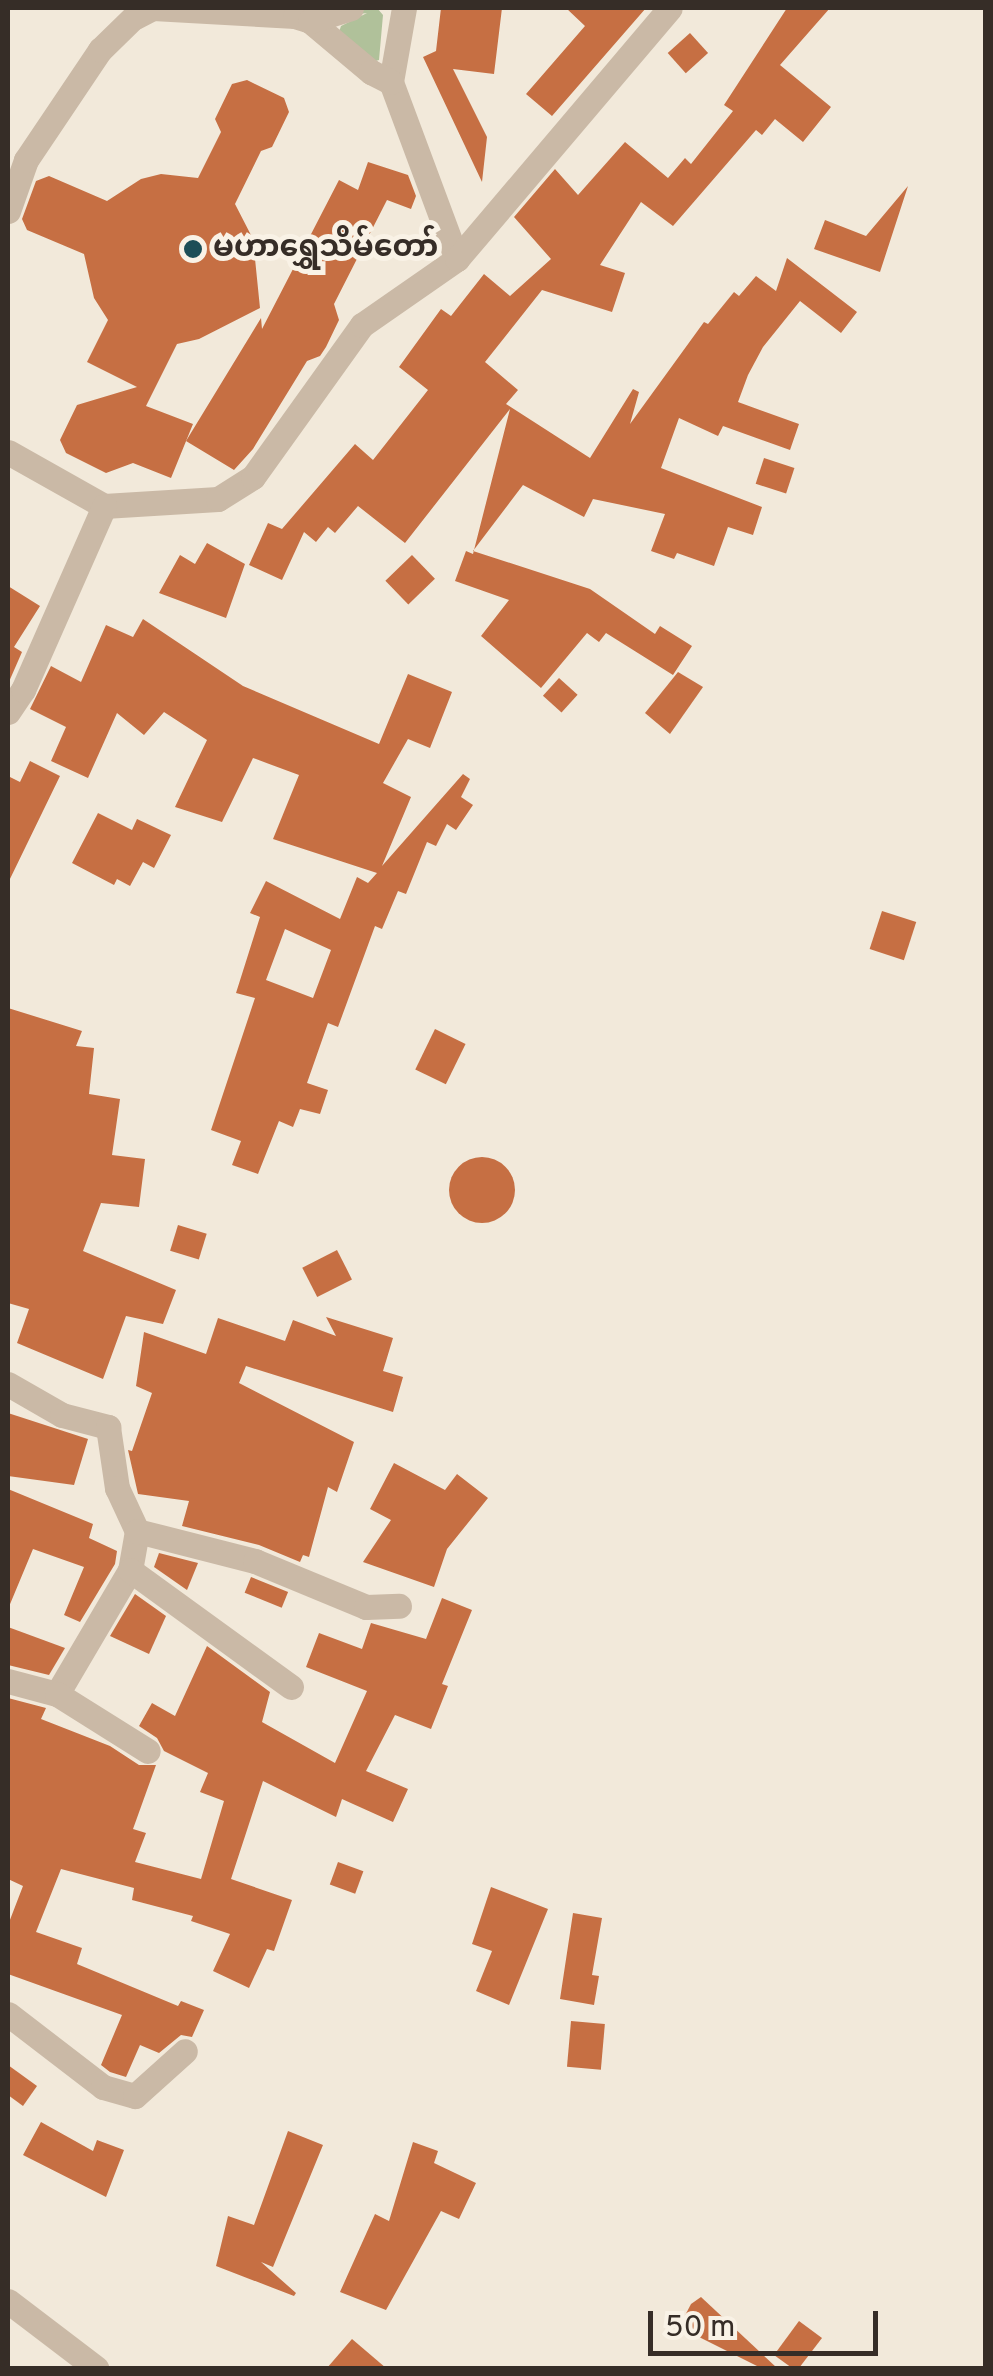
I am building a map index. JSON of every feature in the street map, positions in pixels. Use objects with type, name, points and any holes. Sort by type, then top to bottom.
[{"type":"street","points":[[8,210],[26,160],[100,50],[139,12],[153,8],[281,11],[310,20],[371,72],[391,82]]},
{"type":"street","points":[[310,20],[351,8]]},
{"type":"street","points":[[404,8],[391,82],[457,258]]},
{"type":"street","points":[[8,452],[104,506],[218,499],[253,477],[362,325],[457,258],[670,8]]},
{"type":"street","points":[[8,712],[23,690],[104,506]]},
{"type":"street","points":[[8,1384],[62,1414],[108,1428],[117,1488],[136,1531],[130,1570],[58,1694]]},
{"type":"street","points":[[136,1531],[255,1561],[366,1607],[399,1606]]},
{"type":"street","points":[[130,1570],[291,1687]]},
{"type":"street","points":[[8,1681],[58,1694],[148,1751]]},
{"type":"street","points":[[8,2014],[103,2087],[135,2096],[185,2052]]},
{"type":"street","points":[[8,2300],[96,2368]]},
{"type":"green space","points":[[325,8],[377,8],[383,15],[379,60],[372,62],[338,35],[341,26],[367,13],[353,15]]},
{"type":"building","points":[[441,8],[502,8],[494,74],[453,69],[487,137],[482,182],[423,57],[436,51]]},
{"type":"building","points":[[566,8],[646,8],[552,116],[526,94],[585,26]]},
{"type":"building","points":[[787,8],[830,8],[780,65],[831,107],[803,142],[775,119],[762,135],[756,130],[673,226],[641,202],[600,265],[625,273],[612,312],[542,290],[485,362],[518,390],[506,404],[590,458],[633,389],[639,392],[630,424],[704,322],[708,324],[734,292],[739,296],[756,276],[776,291],[787,258],[857,312],[841,333],[800,301],[763,347],[748,375],[738,402],[799,424],[790,450],[723,426],[718,436],[679,418],[661,468],[762,507],[753,535],[728,527],[714,566],[677,553],[674,559],[651,551],[665,514],[593,499],[584,517],[523,485],[474,549],[510,409],[405,543],[358,506],[335,533],[328,527],[316,542],[304,532],[282,580],[249,565],[268,523],[282,529],[355,444],[373,460],[428,390],[399,367],[441,309],[451,316],[484,274],[510,296],[551,259],[514,217],[555,169],[578,195],[625,142],[668,178],[685,158],[691,164],[733,111],[724,105]]},
{"type":"building","points":[[690,33],[708,53],[686,73],[668,53]]},
{"type":"building","points":[[247,80],[284,98],[289,112],[272,147],[261,151],[235,204],[253,239],[260,308],[199,339],[177,344],[146,406],[193,424],[171,478],[133,463],[106,473],[66,453],[60,440],[77,405],[137,387],[87,362],[108,320],[94,298],[84,254],[27,230],[22,219],[36,181],[49,176],[107,201],[141,179],[161,174],[198,178],[221,132],[215,119],[232,84]]},
{"type":"building","points":[[368,162],[408,175],[416,196],[411,209],[387,200],[334,304],[339,320],[326,347],[320,356],[307,361],[253,449],[234,470],[186,441],[261,318],[262,329],[339,180],[358,190]]},
{"type":"building","points":[[908,186],[880,272],[814,249],[825,220],[866,236]]},
{"type":"building","points":[[764,458],[794,468],[786,494],[756,484]]},
{"type":"building","points":[[207,543],[245,564],[226,618],[159,593],[180,555],[195,564]]},
{"type":"building","points":[[466,551],[590,589],[655,634],[660,626],[692,646],[673,675],[606,633],[599,642],[587,633],[541,688],[481,636],[509,600],[455,581]]},
{"type":"building","points":[[412,555],[435,579],[408,604],[385,581]]},
{"type":"building","points":[[8,586],[40,606],[14,647],[22,652],[8,684]]},
{"type":"building","points":[[143,619],[243,686],[379,744],[408,674],[452,692],[430,748],[408,739],[383,783],[411,797],[382,866],[463,774],[470,779],[461,797],[473,805],[456,830],[447,824],[436,846],[427,842],[406,894],[398,891],[382,929],[375,926],[338,1027],[328,1023],[307,1083],[328,1090],[320,1114],[300,1109],[293,1127],[279,1121],[258,1174],[232,1165],[241,1141],[211,1130],[255,998],[236,993],[260,917],[250,913],[266,881],[340,919],[357,877],[368,883],[377,873],[273,839],[299,775],[253,758],[222,822],[175,807],[207,740],[164,712],[144,735],[117,713],[88,778],[51,761],[66,727],[30,709],[51,666],[81,682],[106,625],[133,637]],"holes":[[[285,929],[331,950],[313,998],[266,980]]]},
{"type":"building","points":[[678,672],[703,687],[670,734],[645,713]]},
{"type":"building","points":[[559,678],[578,695],[562,713],[543,696]]},
{"type":"building","points":[[30,761],[60,776],[8,883],[8,776],[20,782]]},
{"type":"building","points":[[98,813],[132,830],[137,819],[171,835],[154,868],[143,862],[130,886],[117,879],[114,885],[72,863]]},
{"type":"building","points":[[882,911],[916,922],[904,960],[870,949]]},
{"type":"building","points":[[8,1008],[82,1031],[76,1046],[94,1048],[89,1094],[120,1099],[112,1155],[145,1159],[139,1207],[101,1203],[83,1251],[176,1290],[163,1324],[126,1316],[103,1379],[17,1343],[29,1309],[8,1303]]},
{"type":"building","points":[[435,1029],[466,1044],[446,1084],[415,1069]]},
{"type":"building","points":[[482,1157],[495,1159],[505,1167],[513,1177],[513,1203],[505,1213],[495,1221],[482,1223],[469,1221],[459,1213],[451,1203],[449,1190],[451,1177],[459,1167],[469,1159]]},
{"type":"building","points":[[178,1225],[207,1234],[199,1260],[170,1251]]},
{"type":"building","points":[[337,1250],[352,1279],[317,1297],[302,1268]]},
{"type":"building","points":[[326,1317],[393,1338],[383,1371],[403,1377],[393,1412],[246,1366],[239,1383],[354,1442],[337,1492],[328,1487],[309,1557],[303,1555],[300,1562],[259,1545],[182,1526],[189,1501],[138,1494],[128,1450],[132,1451],[152,1393],[136,1386],[144,1332],[206,1354],[218,1318],[285,1341],[293,1320],[336,1336]]},
{"type":"building","points":[[8,1413],[88,1439],[74,1485],[8,1476]]},
{"type":"building","points":[[394,1463],[445,1490],[457,1474],[488,1498],[447,1549],[434,1587],[363,1562],[391,1520],[370,1509]]},
{"type":"building","points":[[8,1489],[93,1524],[89,1538],[117,1551],[115,1564],[80,1622],[64,1615],[84,1567],[33,1549],[8,1609]]},
{"type":"building","points":[[159,1553],[198,1563],[187,1590],[154,1567]]},
{"type":"building","points":[[251,1577],[288,1592],[282,1608],[245,1593]]},
{"type":"building","points":[[135,1594],[166,1616],[149,1654],[110,1636]]},
{"type":"building","points":[[442,1598],[472,1610],[442,1684],[448,1686],[431,1729],[395,1715],[366,1771],[408,1789],[393,1822],[342,1799],[336,1817],[263,1781],[231,1879],[292,1900],[274,1951],[267,1949],[249,1988],[213,1971],[230,1934],[191,1921],[193,1916],[132,1900],[134,1888],[61,1869],[36,1932],[82,1948],[77,1964],[178,2006],[181,2001],[204,2010],[192,2037],[181,2035],[159,2053],[140,2045],[126,2077],[110,2072],[101,2065],[122,2015],[8,1974],[8,1925],[23,1886],[8,1879],[8,1698],[46,1708],[41,1719],[110,1746],[139,1765],[156,1765],[133,1829],[146,1833],[135,1862],[201,1879],[224,1801],[200,1792],[208,1773],[164,1751],[157,1738],[139,1726],[152,1703],[175,1716],[207,1646],[270,1692],[262,1722],[335,1763],[367,1691],[306,1667],[319,1633],[362,1649],[371,1623],[426,1639]]},
{"type":"building","points":[[8,1627],[65,1648],[49,1675],[8,1665]]},
{"type":"building","points":[[338,1862],[363,1871],[355,1894],[330,1885]]},
{"type":"building","points":[[491,1887],[548,1909],[509,2005],[476,1991],[492,1951],[472,1944]]},
{"type":"building","points":[[573,1913],[602,1918],[592,1975],[599,1976],[594,2005],[560,1999]]},
{"type":"building","points":[[571,2021],[605,2024],[601,2070],[567,2067]]},
{"type":"building","points":[[8,2065],[37,2086],[23,2106],[8,2095]]},
{"type":"building","points":[[41,2122],[93,2151],[97,2140],[124,2150],[106,2197],[23,2155]]},
{"type":"building","points":[[288,2131],[323,2145],[273,2267],[261,2262],[296,2293],[294,2296],[216,2266],[228,2216],[254,2225]]},
{"type":"building","points":[[413,2142],[438,2151],[434,2163],[476,2183],[459,2219],[441,2211],[386,2310],[340,2292],[375,2214],[389,2221]]},
{"type":"building","points":[[701,2297],[777,2368],[761,2368],[679,2327],[691,2304]]},
{"type":"building","points":[[799,2321],[822,2338],[799,2368],[792,2368],[774,2355]]},
{"type":"building","points":[[352,2339],[386,2368],[327,2368]]},
{"type":"place","name":"မဟာရွှေသိမ်တော်","points":[[193,249]]}]
